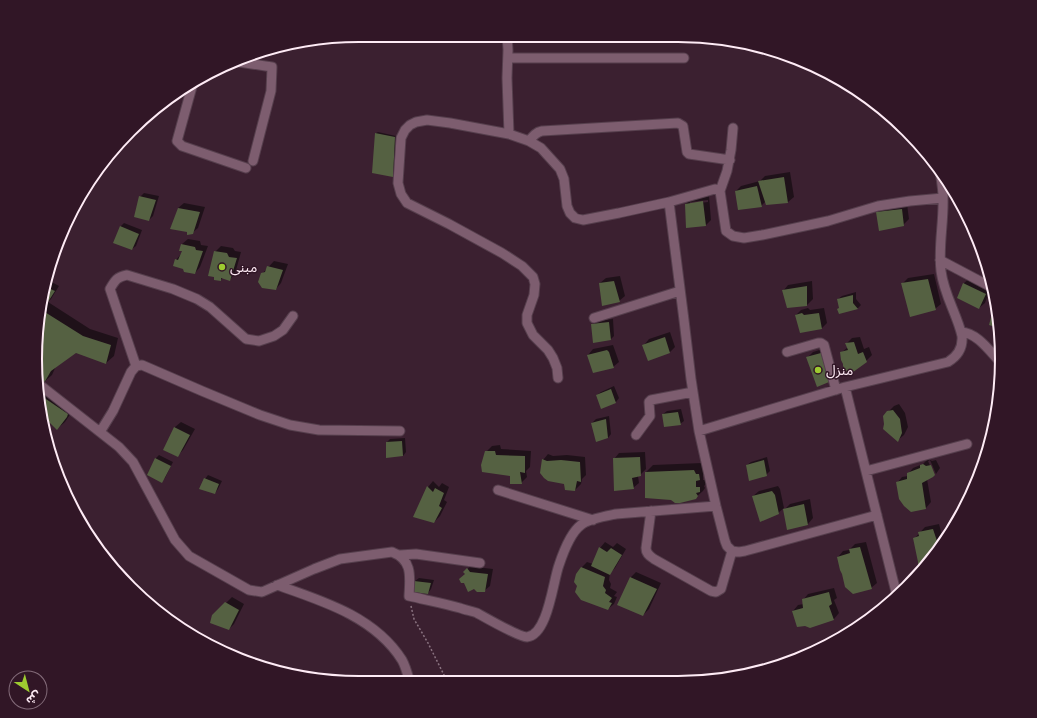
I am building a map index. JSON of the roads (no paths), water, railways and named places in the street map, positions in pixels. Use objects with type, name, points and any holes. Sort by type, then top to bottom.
[{"type":"street","points":[[507,42],[507,78],[510,134]]},
{"type":"street","points":[[508,58],[684,58]]},
{"type":"street","points":[[246,63],[272,67],[271,91],[253,161]]},
{"type":"street","points":[[191,90],[177,140],[182,146],[246,168]]},
{"type":"street","points":[[558,378],[557,368],[553,358],[548,350],[533,335],[528,323],[527,315],[534,296],[535,284],[533,277],[522,266],[502,253],[407,203],[400,194],[398,183],[401,138],[405,130],[416,122],[427,120],[510,134],[529,141],[541,148],[560,169],[564,179],[567,206],[570,213],[575,218],[583,220],[669,202],[715,189],[720,191]]},
{"type":"street","points":[[529,141],[533,135],[542,130],[678,122],[683,126],[687,152],[689,154],[730,160]]},
{"type":"street","points":[[733,128],[730,160],[720,191],[726,231],[732,236],[744,238],[762,235],[828,221],[878,206],[943,198]]},
{"type":"street","points":[[699,431],[841,388],[948,362],[955,357],[960,349],[962,341],[961,332],[946,294],[940,260],[944,187]]},
{"type":"street","points":[[669,202],[699,431],[716,506],[727,546],[732,551],[745,551],[877,515]]},
{"type":"street","points":[[940,260],[986,284]]},
{"type":"street","points":[[136,366],[110,289],[120,276],[127,275],[173,289],[197,299],[210,307],[246,339],[259,341],[274,336],[283,330],[293,316]]},
{"type":"street","points":[[594,318],[680,291]]},
{"type":"street","points":[[961,332],[969,333],[977,338],[995,357]]},
{"type":"street","points":[[787,352],[818,343],[821,343],[824,346],[841,388],[866,471],[895,589]]},
{"type":"street","points":[[100,432],[113,411],[130,372],[136,366],[142,365],[260,415],[290,425],[319,430],[400,431]]},
{"type":"street","points":[[44,388],[119,447],[133,462],[175,540],[189,556],[249,590],[262,592],[340,559],[392,552],[400,555],[416,554],[480,563]]},
{"type":"street","points":[[636,435],[650,416],[649,402],[651,400],[693,392]]},
{"type":"street","points":[[866,471],[967,444]]},
{"type":"street","points":[[498,490],[593,520]]},
{"type":"street","points":[[400,555],[405,560],[408,567],[410,578],[409,596],[475,612],[516,634],[523,637],[528,637],[536,632],[546,616],[559,565],[570,539],[577,528],[582,524],[604,516],[616,514],[716,506]]},
{"type":"street","points":[[651,511],[646,552],[654,559],[711,591],[716,592],[721,589],[732,551]]},
{"type":"street","points":[[278,585],[337,607],[377,632],[390,644],[402,661],[407,676]]},
{"type":"place","name":"مبنى","points":[[222,267]]},
{"type":"place","name":"منزل","points":[[818,370]]}]
